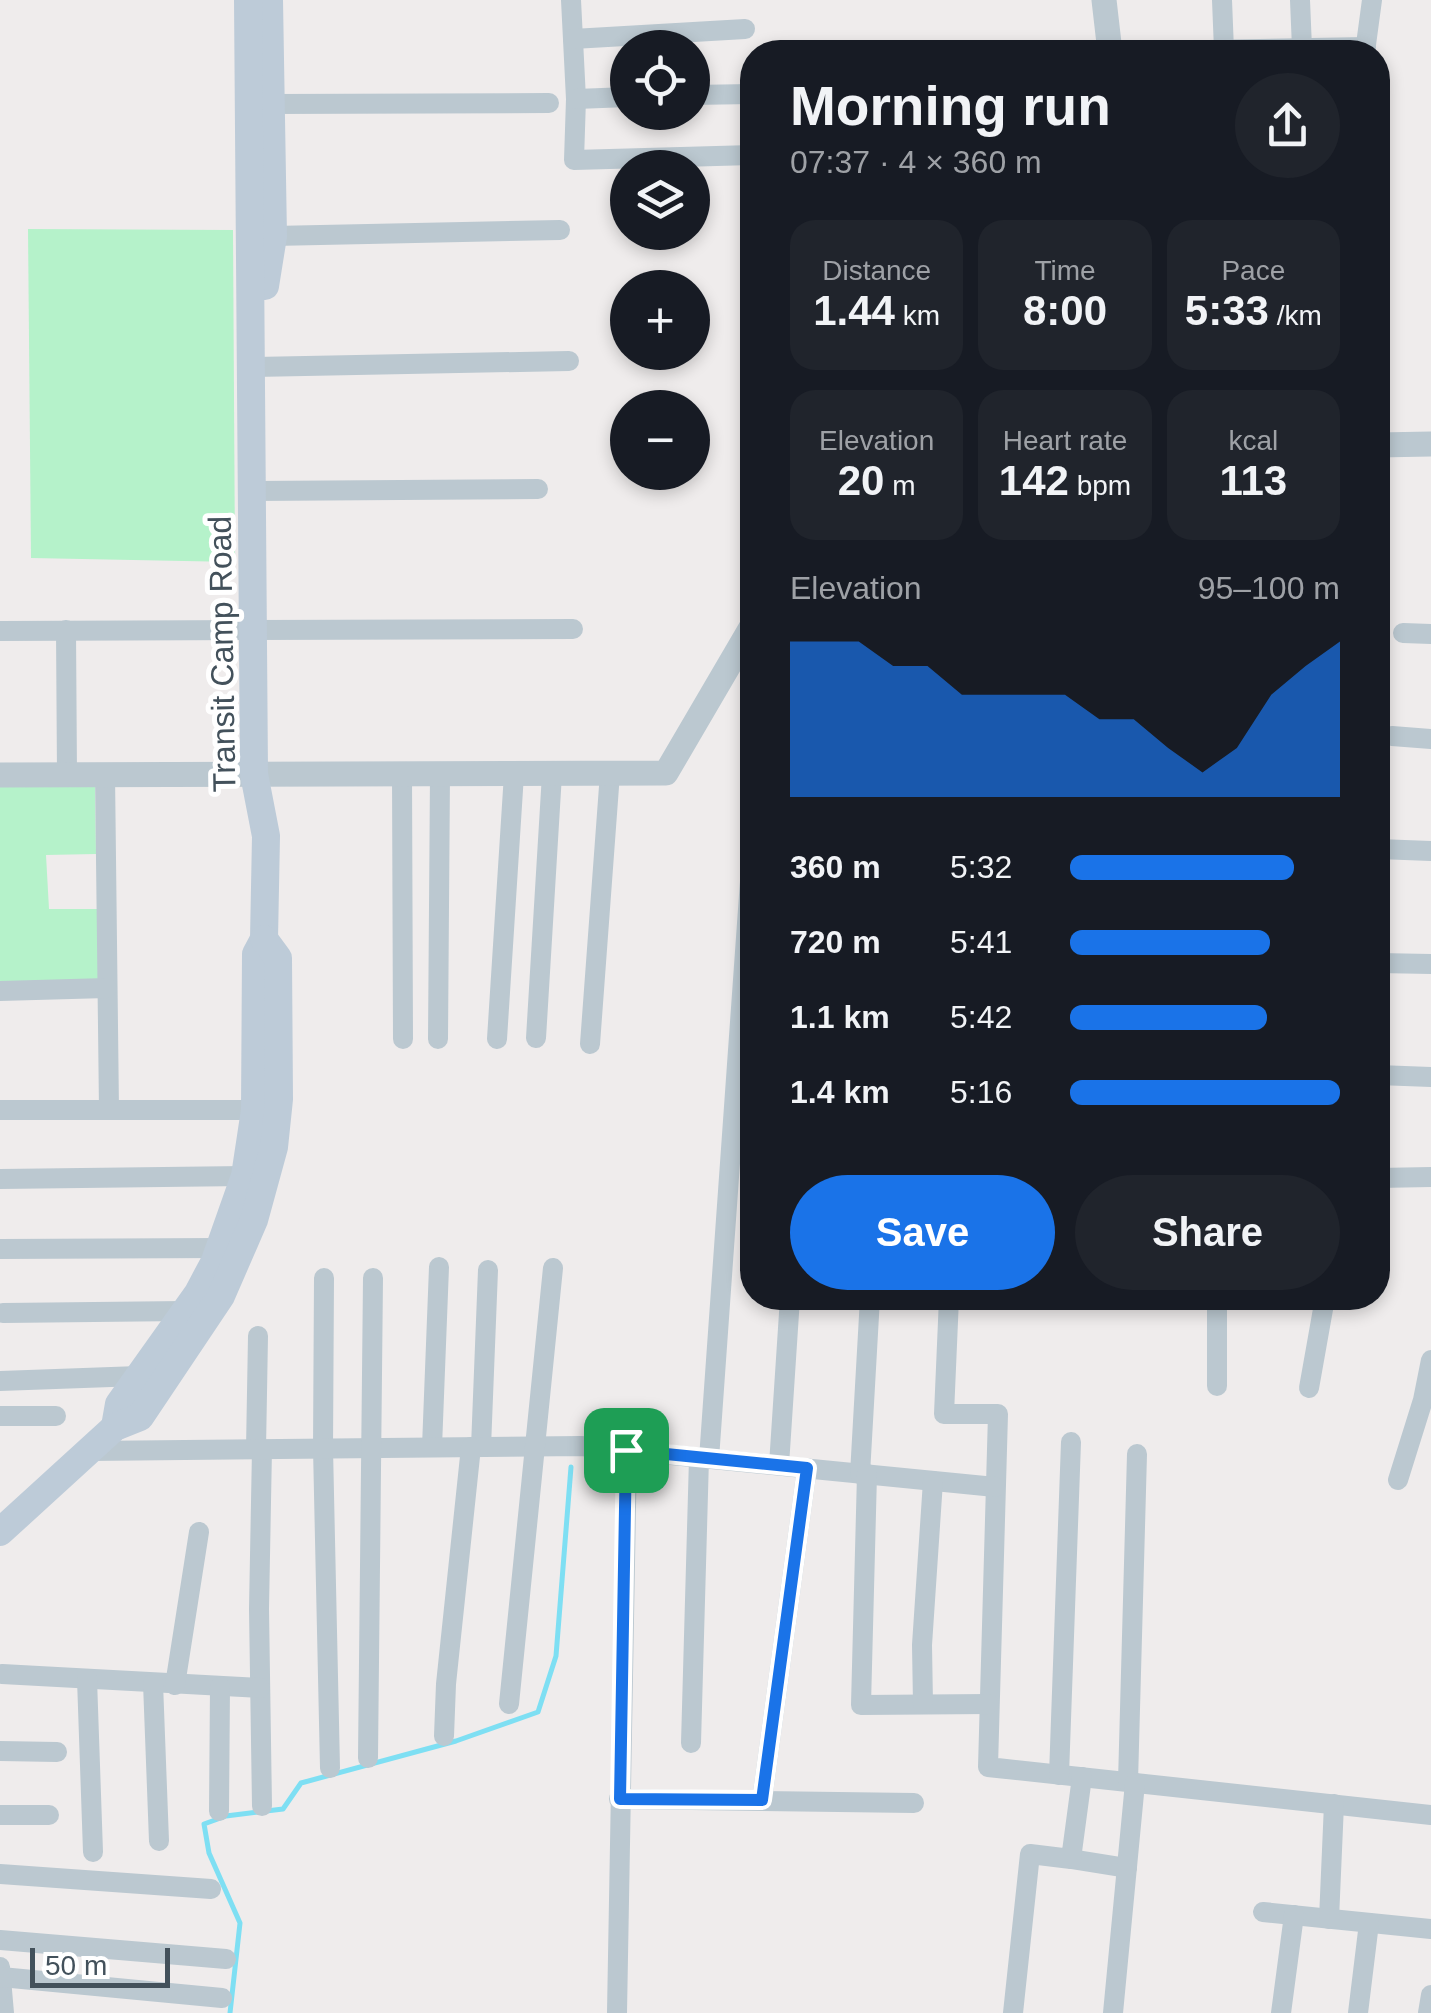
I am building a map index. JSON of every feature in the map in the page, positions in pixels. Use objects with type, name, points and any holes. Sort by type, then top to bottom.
[{"type":"main road","name":"Transit Camp Road","points":[[0,1532],[115,1427],[140,1417],[222,1296],[266,1184],[256,954],[264,938],[266,836],[254,774],[253,367],[262,237],[260,104],[248,0]]},
{"type":"main road","name":"Transit Camp Road","points":[[260,104],[269,0]]},
{"type":"main road","name":"Transit Camp Road","points":[[115,1427],[119,1404],[198,1293],[220,1248],[261,1121]]},
{"type":"street","points":[[571,0],[576,99],[574,160],[740,155]]},
{"type":"street","points":[[1104,0],[1109,40]]},
{"type":"street","points":[[1222,0],[1224,40]]},
{"type":"street","points":[[1300,0],[1302,40]]},
{"type":"street","points":[[1367,40],[1372,0]]},
{"type":"street","points":[[573,39],[745,29]]},
{"type":"street","points":[[710,95],[740,94]]},
{"type":"street","points":[[576,99],[610,98]]},
{"type":"street","points":[[260,104],[549,103]]},
{"type":"street","points":[[262,237],[560,230]]},
{"type":"street","points":[[253,367],[569,362]]},
{"type":"street","points":[[1390,446],[1431,444]]},
{"type":"street","points":[[253,491],[538,489]]},
{"type":"street","points":[[0,630],[573,629]]},
{"type":"street","points":[[66,630],[67,774]]},
{"type":"street","points":[[1403,633],[1431,634]]},
{"type":"street","points":[[0,775],[666,773],[740,647]]},
{"type":"street","points":[[1392,736],[1431,740]]},
{"type":"street","points":[[590,1044],[610,773]]},
{"type":"street","points":[[105,774],[109,1110]]},
{"type":"street","points":[[402,774],[403,1039]]},
{"type":"street","points":[[438,1039],[440,774]]},
{"type":"street","points":[[497,1039],[514,774]]},
{"type":"street","points":[[536,1038],[552,774]]},
{"type":"street","points":[[1390,850],[1431,852]]},
{"type":"street","points":[[1390,963],[1431,964]]},
{"type":"street","points":[[0,991],[107,988]]},
{"type":"street","points":[[691,1743],[704,1458],[740,1004]]},
{"type":"street","points":[[1390,1075],[1431,1077]]},
{"type":"street","points":[[0,1110],[109,1110],[261,1121]]},
{"type":"street","points":[[0,1179],[245,1176]]},
{"type":"street","points":[[1390,1178],[1431,1178]]},
{"type":"street","points":[[0,1249],[220,1248]]},
{"type":"street","points":[[432,1447],[440,1267]]},
{"type":"street","points":[[509,1704],[553,1268]]},
{"type":"street","points":[[444,1736],[446,1684],[476,1447],[488,1270]]},
{"type":"street","points":[[324,1278],[323,1448],[330,1768]]},
{"type":"street","points":[[368,1758],[373,1278]]},
{"type":"street","points":[[779,1466],[789,1310]]},
{"type":"street","points":[[870,1310],[861,1705],[989,1704]]},
{"type":"street","points":[[948,1310],[944,1414],[998,1414],[988,1768],[1431,1815]]},
{"type":"street","points":[[1217,1310],[1217,1386]]},
{"type":"street","points":[[1309,1388],[1324,1310]]},
{"type":"street","points":[[3,1313],[186,1311]]},
{"type":"street","points":[[258,1336],[262,1806]]},
{"type":"street","points":[[1398,1480],[1431,1360]]},
{"type":"street","points":[[0,1381],[139,1376]]},
{"type":"street","points":[[0,1416],[56,1416]]},
{"type":"street","points":[[1060,1775],[1071,1442]]},
{"type":"street","points":[[89,1450],[537,1446],[626,1450],[995,1487]]},
{"type":"street","points":[[618,2013],[626,1450]]},
{"type":"street","points":[[1113,2013],[1131,1783],[1137,1454]]},
{"type":"street","points":[[762,1800],[807,1468]]},
{"type":"street","points":[[923,1704],[922,1645],[933,1481]]},
{"type":"street","points":[[175,1685],[199,1532]]},
{"type":"street","points":[[2,1674],[260,1688]]},
{"type":"street","points":[[88,1679],[93,1852]]},
{"type":"street","points":[[153,1683],[159,1841]]},
{"type":"street","points":[[219,1810],[220,1687]]},
{"type":"street","points":[[0,1751],[57,1752]]},
{"type":"street","points":[[1071,1859],[1082,1777]]},
{"type":"street","points":[[620,1799],[914,1802]]},
{"type":"street","points":[[1328,1919],[1334,1804]]},
{"type":"street","points":[[0,1815],[48,1815]]},
{"type":"street","points":[[1013,2013],[1030,1854],[1127,1868]]},
{"type":"street","points":[[0,1874],[212,1889]]},
{"type":"street","points":[[1263,1912],[1431,1929]]},
{"type":"street","points":[[1281,2013],[1294,1915]]},
{"type":"street","points":[[1358,2013],[1369,1923]]},
{"type":"street","points":[[0,1940],[226,1959]]},
{"type":"street","points":[[0,1967],[4,2013]]},
{"type":"street","points":[[1,1977],[198,2004],[222,1998]]},
{"type":"street","points":[[1428,2013],[1431,1995]]},
{"type":"green space","points":[[28,229],[233,230],[235,562],[31,558]]},
{"type":"green space","points":[[0,787],[95,787],[96,854],[46,855],[49,909],[99,909],[99,984],[0,985]]},
{"type":"waterway","points":[[230,2013],[240,1923],[209,1853],[204,1824],[226,1816],[283,1809],[301,1783],[456,1741],[538,1712],[556,1656],[571,1467]]},
{"type":"route","points":[[626,1450],[807,1468],[762,1800],[620,1799],[626,1450]]}]
